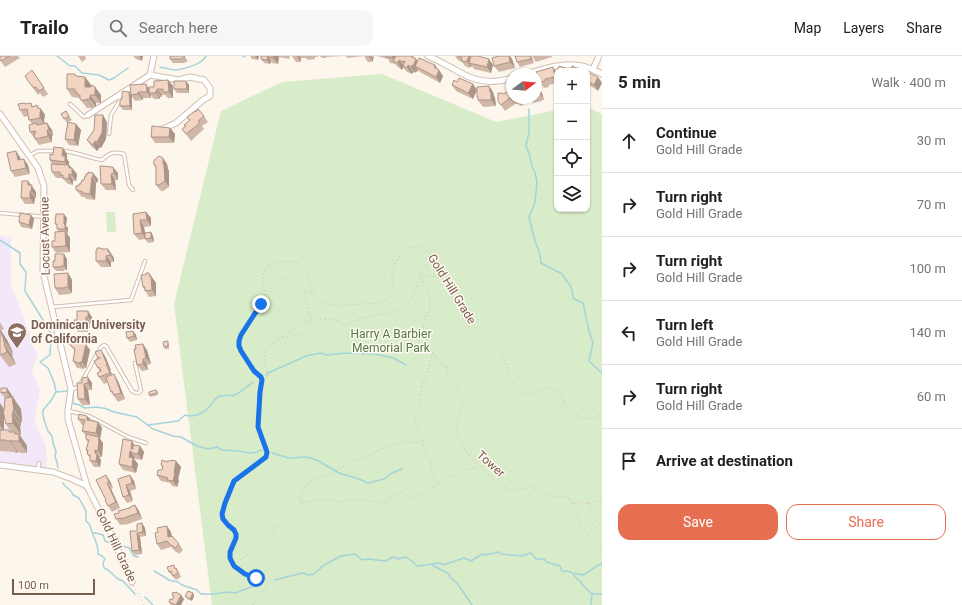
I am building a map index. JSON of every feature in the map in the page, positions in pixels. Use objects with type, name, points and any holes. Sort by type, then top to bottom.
[{"type":"street","points":[[150,75],[154,56]]},
{"type":"street","points":[[428,56],[476,80],[495,82],[506,79]]},
{"type":"street","points":[[593,69],[599,56]]},
{"type":"street","points":[[542,70],[563,65],[576,65],[593,69],[602,74]]},
{"type":"street","points":[[88,114],[150,75],[179,80],[190,77],[204,80],[210,88],[210,96],[203,100],[176,123],[163,129]]},
{"type":"street","name":"Locust Avenue","points":[[0,114],[38,168],[44,186],[44,272],[71,389],[68,419],[87,486]]},
{"type":"street","points":[[0,465],[53,472],[87,486]]},
{"type":"street","name":"Gold Hill Grade","points":[[87,486],[117,546],[121,560],[132,582]]},
{"type":"lane","points":[[109,134],[111,115],[119,102],[121,94]]},
{"type":"lane","points":[[70,104],[84,117],[88,114]]},
{"type":"lane","points":[[29,155],[38,151],[70,151],[102,160],[109,153],[118,152],[124,154],[130,185],[133,190]]},
{"type":"lane","points":[[0,213],[44,217]]},
{"type":"lane","points":[[51,307],[131,300],[145,261]]},
{"type":"lane","points":[[71,389],[80,385],[101,347],[104,345],[132,391],[139,393],[141,390],[135,363]]},
{"type":"lane","points":[[68,410],[89,416],[128,437],[146,443]]},
{"type":"lane","points":[[38,463],[38,470]]},
{"type":"path","name":"Gold Hill Grade","points":[[305,291],[312,293],[318,299],[330,305],[370,304],[382,301],[391,295],[393,289],[392,272],[395,263],[409,248],[422,248],[432,254],[437,262],[443,278],[453,290],[462,309],[471,321],[488,343],[503,356],[514,384],[518,390],[529,396],[540,390],[554,389],[562,394],[565,406],[571,412],[588,419],[602,414]]},
{"type":"path","points":[[266,296],[264,271],[270,265],[278,262],[295,262],[302,266],[309,278],[312,293]]},
{"type":"path","points":[[262,380],[269,376],[264,361],[265,352],[268,347],[289,333],[300,323],[323,318],[345,324],[386,313],[404,307],[408,304],[417,287],[419,277],[421,275],[443,278]]},
{"type":"path","name":"Tower","points":[[421,275],[430,302],[423,328],[425,338],[442,365],[446,365],[449,377],[462,399],[457,424],[458,434],[470,456],[480,467],[507,488],[513,490],[532,487],[552,497],[566,496],[574,503]]},
{"type":"path","points":[[253,605],[255,600],[268,584],[268,580],[245,574],[234,566],[230,558],[230,552],[236,538],[236,534],[223,519],[222,514],[234,481],[266,457],[267,452],[258,427],[262,380],[261,377],[254,371],[241,351],[239,341],[241,335],[275,283],[286,278],[292,280],[305,291],[309,317],[314,321]]},
{"type":"path","points":[[281,338],[304,334],[314,321]]},
{"type":"path","points":[[433,352],[423,383],[419,405],[414,417],[421,433],[424,451],[430,461],[432,473],[438,485]]},
{"type":"path","points":[[302,503],[300,498],[306,484],[315,478],[334,472],[349,462],[389,446],[406,441],[413,443],[423,442]]},
{"type":"path","points":[[234,566],[273,533],[275,528],[282,524],[302,503],[321,499],[344,502],[352,499],[369,500],[382,503],[401,492],[412,499],[464,470],[473,467],[480,467]]},
{"type":"path","points":[[602,499],[584,504],[581,502],[577,504],[574,503],[572,507],[591,540],[602,551]]},
{"type":"path","points":[[588,503],[592,517],[597,523],[602,525]]},
{"type":"path","name":"Gold Hill Grade","points":[[132,582],[144,605]]},
{"type":"shaded area","name":"Dominican University of California","points":[[0,235],[11,238],[11,287],[31,338],[32,345],[38,353],[32,371],[40,391],[35,416],[37,428],[46,446],[47,469],[41,467],[0,464]]},
{"type":"green space","name":"Harry A Barbier Memorial Park","points":[[382,74],[496,122],[554,111],[554,212],[590,212],[590,108],[602,114],[602,605],[212,605],[174,304],[221,111],[282,82]]},
{"type":"green space","points":[[106,212],[115,212],[116,232],[107,232]]},
{"type":"building","points":[[0,56],[9,56],[1,61]]},
{"type":"building","points":[[170,56],[185,57],[181,59],[170,59]]},
{"type":"building","points":[[261,56],[268,56],[267,60],[261,59]]},
{"type":"building","points":[[396,56],[412,56],[416,59],[413,66],[412,65],[411,67],[408,65],[407,68],[403,66],[405,61],[403,62],[399,60],[398,63],[393,61]]},
{"type":"building","points":[[458,56],[469,56],[465,62]]},
{"type":"building","points":[[471,56],[489,59],[487,67],[469,63]]},
{"type":"building","points":[[509,56],[510,62],[494,66],[492,58]]},
{"type":"building","points":[[515,56],[530,56],[531,59],[517,62]]},
{"type":"building","points":[[419,58],[435,65],[434,67],[439,70],[436,77],[415,66]]},
{"type":"building","points":[[553,67],[554,77],[545,79],[545,81],[542,82],[542,70]]},
{"type":"building","points":[[32,70],[44,88],[39,91],[36,87],[34,88],[25,76]]},
{"type":"building","points":[[590,73],[598,77],[594,85],[590,83]]},
{"type":"building","points":[[67,74],[75,74],[76,76],[85,77],[85,87],[91,87],[92,85],[95,87],[95,95],[90,95],[90,99],[81,100],[80,95],[75,92],[75,89],[67,89]]},
{"type":"building","points":[[459,78],[473,84],[468,93],[452,85],[454,80],[457,82]]},
{"type":"building","points":[[168,80],[169,92],[163,92],[163,89],[157,89],[156,93],[149,93],[149,87],[154,87],[154,81]]},
{"type":"building","points":[[174,81],[186,81],[187,89],[174,89]]},
{"type":"building","points":[[146,84],[147,92],[138,92],[138,94],[131,95],[130,85]]},
{"type":"building","points":[[489,86],[491,100],[478,100],[477,87]]},
{"type":"building","points":[[123,91],[129,92],[130,106],[120,106],[120,99],[122,99]]},
{"type":"building","points":[[506,92],[506,101],[501,105],[498,101],[498,93],[504,94]]},
{"type":"building","points":[[31,103],[32,107],[37,105],[38,108],[41,109],[40,118],[29,120],[27,109],[20,110],[18,104]]},
{"type":"building","points":[[198,109],[204,116],[198,121],[200,123],[186,134],[182,129],[190,120],[187,117],[195,111],[196,112]]},
{"type":"building","points":[[66,111],[69,116],[64,119],[61,114]]},
{"type":"building","points":[[95,115],[103,115],[102,133],[97,142],[95,141],[93,145],[87,140],[94,130]]},
{"type":"building","points":[[68,122],[76,124],[74,140],[65,139]]},
{"type":"building","points":[[36,123],[37,125],[47,123],[49,130],[47,130],[48,136],[35,139],[34,133],[36,133],[35,131],[30,132],[29,125]]},
{"type":"building","points":[[152,126],[170,128],[169,137],[151,137]]},
{"type":"building","points":[[54,147],[63,148],[62,156],[65,156],[65,162],[50,160],[50,154],[53,155]]},
{"type":"building","points":[[16,151],[18,160],[24,159],[26,168],[11,171],[7,153]]},
{"type":"building","points":[[159,156],[163,158],[165,181],[159,185],[156,185],[156,166],[154,165],[154,160]]},
{"type":"building","points":[[51,164],[69,165],[69,168],[72,168],[72,175],[69,174],[69,179],[63,178],[63,175],[60,175],[60,172],[52,172]]},
{"type":"building","points":[[100,166],[113,167],[114,173],[111,174],[112,184],[101,184]]},
{"type":"building","points":[[88,172],[93,173],[90,194],[82,193],[82,191],[76,190],[76,186],[80,185]]},
{"type":"building","points":[[22,181],[28,181],[28,185],[32,185],[30,198],[21,198]]},
{"type":"building","points":[[146,212],[147,220],[140,220],[142,233],[134,234],[133,214]]},
{"type":"building","points":[[20,213],[31,215],[29,225],[19,222]]},
{"type":"building","points":[[56,214],[64,214],[65,229],[57,229],[57,224],[55,224]]},
{"type":"building","points":[[65,231],[66,246],[52,247],[52,241],[55,241],[55,232]]},
{"type":"building","points":[[151,232],[151,238],[145,239],[145,233]]},
{"type":"building","points":[[97,248],[108,249],[110,255],[106,256],[106,261],[96,261]]},
{"type":"building","points":[[55,254],[64,254],[64,266],[53,267]]},
{"type":"building","points":[[68,273],[68,287],[55,288],[54,274]]},
{"type":"building","points":[[146,273],[149,273],[151,277],[152,290],[145,291],[141,275],[146,275]]},
{"type":"building","points":[[77,311],[88,311],[88,317],[86,317],[84,326],[74,326],[74,320],[77,320]]},
{"type":"building","points":[[0,330],[7,352],[0,355]]},
{"type":"building","points":[[133,331],[134,336],[127,338],[126,332]]},
{"type":"building","points":[[75,338],[86,344],[82,362],[79,363],[73,361],[75,349],[69,344]]},
{"type":"building","points":[[168,341],[168,346],[164,347],[163,342]]},
{"type":"building","points":[[143,344],[146,358],[143,359],[143,364],[137,365],[134,349],[136,349],[135,345]]},
{"type":"building","points":[[101,350],[110,373],[99,377],[97,373],[101,371],[94,361],[100,358],[98,358],[95,352]]},
{"type":"building","points":[[114,374],[121,393],[114,395],[112,391],[111,392],[106,377]]},
{"type":"building","points":[[88,377],[88,383],[84,384],[85,399],[78,399],[77,383],[82,383],[82,378]]},
{"type":"building","points":[[1,388],[7,388],[7,392],[1,393]]},
{"type":"building","points":[[156,390],[157,393],[149,395],[149,392]]},
{"type":"building","points":[[12,397],[14,410],[12,414],[13,423],[6,424],[3,411],[5,398]]},
{"type":"building","points":[[79,414],[87,416],[87,420],[98,422],[96,433],[82,431],[85,420],[78,419]]},
{"type":"building","points":[[0,430],[9,430],[9,432],[19,434],[19,441],[0,440]]},
{"type":"building","points":[[86,434],[99,437],[98,451],[95,450],[95,453],[97,454],[96,461],[90,461],[90,455],[87,454],[88,450],[86,450],[89,440],[86,439]]},
{"type":"building","points":[[123,439],[132,441],[131,449],[133,449],[133,445],[140,446],[138,454],[130,451],[129,457],[133,458],[132,467],[119,464]]},
{"type":"building","points":[[162,460],[167,462],[171,460],[176,461],[173,481],[157,475],[158,470],[162,470]]},
{"type":"building","points":[[106,475],[109,482],[107,483],[116,502],[108,506],[96,480]]},
{"type":"building","points":[[130,475],[132,483],[126,485],[129,495],[123,497],[118,479]]},
{"type":"building","points":[[135,505],[138,513],[121,519],[116,519],[114,514],[119,513],[118,511]]},
{"type":"building","points":[[142,523],[143,532],[137,533],[139,550],[132,551],[130,531],[137,531],[137,524]]},
{"type":"building","points":[[167,526],[168,537],[172,536],[179,544],[175,548],[167,541],[157,544],[155,533],[158,532],[157,528]]},
{"type":"building","points":[[174,565],[178,573],[173,576],[167,567]]},
{"type":"building","points":[[188,591],[193,593],[190,599],[185,596]]},
{"type":"building","points":[[173,592],[181,595],[176,605],[169,602],[174,596],[172,595]]},
{"type":"waterway","points":[[57,56],[70,66],[75,66],[82,73],[99,75],[109,80],[128,68]]},
{"type":"waterway","points":[[160,67],[174,70],[184,69],[197,64],[206,56]]},
{"type":"waterway","points":[[529,109],[529,132],[526,146],[537,181],[535,203],[529,217],[540,254],[541,263],[562,274],[571,287],[574,299],[583,303],[593,343],[589,361],[602,373]]},
{"type":"waterway","points":[[0,240],[20,253],[20,264],[26,272],[25,291],[43,320],[41,327],[49,330],[51,335],[50,355],[40,362],[48,368],[54,382],[56,392],[43,410],[43,415],[48,431],[52,436],[58,468]]},
{"type":"waterway","points":[[266,375],[306,356],[320,353],[327,355],[347,353],[375,354],[393,358],[406,365]]},
{"type":"waterway","points":[[148,425],[178,421],[185,415],[192,416],[202,413],[208,409],[219,396],[235,395],[253,382]]},
{"type":"waterway","points":[[56,392],[67,391]]},
{"type":"waterway","points":[[73,393],[73,404],[78,404],[85,408],[104,408],[114,412],[137,417],[153,429],[173,436],[181,437],[197,446],[208,449],[217,447],[222,450],[248,453],[262,450]]},
{"type":"waterway","points":[[272,453],[289,458],[307,457],[317,460],[339,473],[368,483],[384,479],[390,474],[402,469]]},
{"type":"waterway","points":[[63,483],[73,495],[79,498],[86,511],[86,521],[90,525],[98,554],[105,559],[103,563],[104,568],[123,581],[135,594]]},
{"type":"waterway","points":[[93,533],[103,535],[105,541],[113,544]]},
{"type":"waterway","points":[[121,545],[129,548],[134,556],[138,557]]},
{"type":"waterway","points":[[275,580],[302,573],[309,575],[314,574],[324,565],[341,556],[355,554],[362,560],[367,559],[386,561],[393,557],[398,559],[406,557],[417,566],[440,563],[443,565],[464,558],[471,561],[482,554],[485,555],[499,552],[501,554],[521,556],[531,553],[536,559],[544,559],[547,562],[560,566],[562,571],[572,573],[592,594],[602,594]]},
{"type":"waterway","points":[[574,573],[583,575],[602,563]]},
{"type":"waterway","points":[[432,565],[449,574],[472,605]]},
{"type":"waterway","points":[[154,571],[169,580],[197,590],[201,594],[226,592],[235,593],[262,583]]},
{"type":"waterway","points":[[591,605],[592,595]]},
{"type":"waterway","points":[[145,597],[153,605]]},
{"type":"place","name":"Dominican University of California","points":[[17,349]]},
{"type":"route","points":[[256,578],[245,574],[234,566],[230,558],[230,552],[236,538],[236,534],[223,519],[222,514],[234,481],[266,457],[267,452],[258,427],[262,380],[261,377],[254,371],[239,346],[241,335],[261,304]]}]
